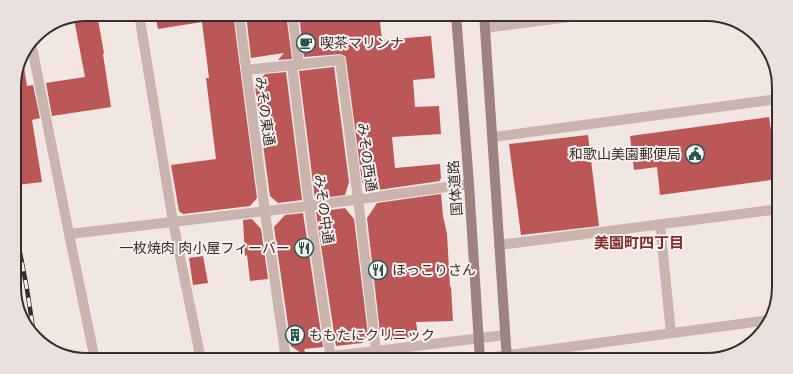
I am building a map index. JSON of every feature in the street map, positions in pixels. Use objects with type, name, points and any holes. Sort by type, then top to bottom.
[{"type":"street","points":[[140,21],[173,222],[200,353]]},
{"type":"street","name":"みその東通","points":[[240,21],[285,353]]},
{"type":"street","name":"みその中通","points":[[292,21],[295,65],[309,206],[330,353]]},
{"type":"street","name":"国体道路","points":[[457,21],[469,184],[479,353]]},
{"type":"street","points":[[485,21],[507,353]]},
{"type":"street","points":[[486,28],[540,21]]},
{"type":"street","points":[[33,51],[94,353]]},
{"type":"street","name":"みその西通","points":[[246,70],[340,60],[376,352]]},
{"type":"street","points":[[493,137],[772,100]]},
{"type":"street","points":[[69,234],[265,212],[469,184]]},
{"type":"street","points":[[500,245],[772,209]]},
{"type":"street","points":[[660,224],[671,333]]},
{"type":"street","points":[[540,353],[762,321]]},
{"type":"street","points":[[368,353],[505,335]]},
{"type":"building","points":[[98,21],[111,107],[52,116],[46,83],[85,77],[75,23]]},
{"type":"building","points":[[156,21],[234,21],[257,198],[250,206],[183,214],[179,211],[171,165],[216,159],[206,78],[209,78],[202,22],[158,29]]},
{"type":"building","points":[[247,21],[287,21],[292,59],[278,60],[284,53],[251,58]]},
{"type":"building","points":[[300,21],[380,21],[382,40],[431,36],[435,78],[413,80],[415,107],[439,106],[441,134],[392,137],[395,168],[440,164],[440,181],[371,191],[362,182],[345,56],[340,54],[304,57]]},
{"type":"building","points":[[334,67],[349,182],[345,195],[315,199],[299,71]]},
{"type":"building","points":[[24,68],[27,86],[33,85],[40,118],[32,120],[42,182],[21,185],[21,83]]},
{"type":"building","points":[[286,72],[302,200],[278,203],[270,196],[255,86],[265,74]]},
{"type":"building","points":[[769,117],[772,138],[772,180],[660,195],[657,167],[634,170],[630,136]]},
{"type":"building","points":[[588,135],[599,226],[521,235],[509,144]]},
{"type":"building","points":[[441,194],[443,216],[447,234],[453,321],[416,322],[418,336],[391,340],[380,332],[367,218],[377,203]]},
{"type":"building","points":[[345,208],[354,219],[368,335],[362,343],[336,346],[316,212]]},
{"type":"building","points":[[303,213],[323,347],[304,349],[305,352],[301,353],[291,346],[274,227],[285,215]]},
{"type":"building","points":[[252,219],[261,229],[268,279],[250,281],[247,255],[245,256],[243,220]]},
{"type":"building","points":[[203,256],[208,283],[193,285],[189,258]]},
{"type":"railway","points":[[21,258],[32,323]]},
{"type":"place","name":"喫茶マリンナ","points":[[306,43]]},
{"type":"place","name":"和歌山美園郵便局","points":[[695,154]]},
{"type":"place","name":"一枚焼肉 肉小屋フィーバー","points":[[304,248]]},
{"type":"place","name":"ほっこりさん","points":[[378,270]]},
{"type":"place","name":"ももたにクリニック","points":[[295,335]]},
{"type":"district","name":"美園町四丁目","points":[[639,243]]}]
